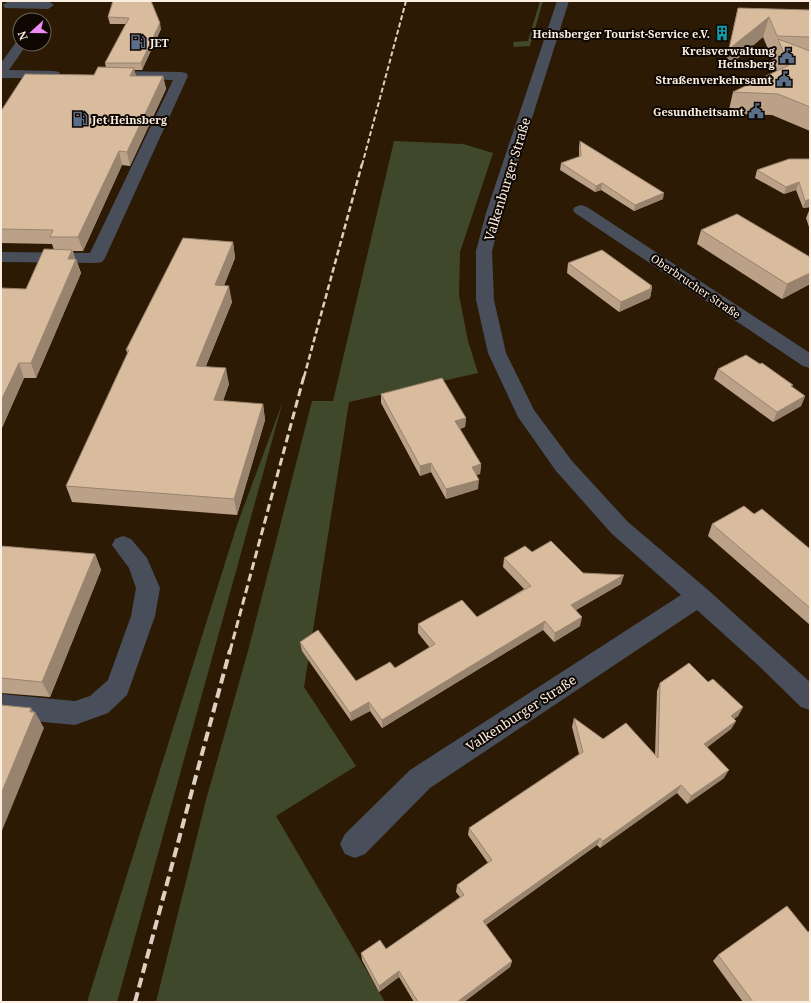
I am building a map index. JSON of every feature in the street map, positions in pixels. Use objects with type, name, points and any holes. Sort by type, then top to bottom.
[{"type":"street","name":"Valkenburger Straße","points":[[563,1],[494,212],[484,252],[485,300],[497,353],[526,412],[564,466],[620,528],[768,658],[810,699]]},
{"type":"street","points":[[9,5],[47,7]]},
{"type":"street","points":[[1,73],[15,52]]},
{"type":"street","points":[[1,73],[65,75]]},
{"type":"street","points":[[1,257],[96,258],[181,76],[96,75]]},
{"type":"street","name":"Oberbrucher Straße","points":[[581,210],[810,362]]},
{"type":"street","points":[[1,706],[75,713],[99,705],[118,687],[143,616],[148,588],[139,564],[123,545]]},
{"type":"street","name":"Valkenburger Straße","points":[[355,844],[420,779],[699,596]]},
{"type":"green space","points":[[540,1],[543,1],[530,46],[514,47],[513,42],[528,41]]},
{"type":"green space","points":[[394,141],[463,144],[493,153],[460,252],[459,295],[468,341],[478,373],[349,402],[304,687],[356,766],[276,816],[385,1002],[156,1002],[206,800],[248,651],[312,401],[333,401]]},
{"type":"green space","points":[[283,401],[117,1002],[87,1002],[237,525]]},
{"type":"building","points":[[113,1],[151,1],[160,23],[141,63],[105,63],[129,18],[108,17]]},
{"type":"building","points":[[738,8],[810,10],[810,37],[777,36],[769,17],[729,49]]},
{"type":"building","points":[[778,39],[810,51],[810,107],[778,94],[733,92],[789,65]]},
{"type":"building","points":[[98,67],[134,68],[130,76],[163,76],[127,152],[119,151],[78,237],[50,237],[53,230],[1,229],[1,111],[25,74],[94,75]]},
{"type":"building","points":[[580,141],[664,193],[635,205],[602,183],[596,186],[561,163],[581,156]]},
{"type":"building","points":[[789,159],[810,159],[810,199],[805,201],[799,182],[786,187],[757,170]]},
{"type":"building","points":[[737,214],[810,257],[810,273],[787,284],[701,230]]},
{"type":"building","points":[[183,238],[233,242],[215,285],[229,286],[196,366],[226,368],[214,400],[263,404],[234,499],[66,486],[129,350],[126,350]]},
{"type":"building","points":[[44,249],[72,250],[68,259],[76,259],[31,363],[19,363],[1,401],[1,288],[26,289]]},
{"type":"building","points":[[602,250],[652,286],[650,287],[652,288],[621,302],[568,263]]},
{"type":"building","points":[[746,355],[760,364],[762,363],[793,385],[791,386],[805,396],[777,412],[718,369]]},
{"type":"building","points":[[442,378],[466,418],[455,421],[481,464],[472,467],[479,480],[446,489],[431,463],[420,466],[381,394]]},
{"type":"building","points":[[744,506],[754,514],[762,509],[810,549],[810,608],[712,524]]},
{"type":"building","points":[[551,541],[583,573],[624,575],[571,605],[582,617],[555,633],[545,621],[382,720],[369,702],[350,713],[300,642],[318,630],[356,681],[390,662],[395,668],[435,644],[418,624],[462,600],[477,617],[531,586],[504,558],[525,546],[532,552]]},
{"type":"building","points":[[1,546],[95,554],[42,682],[1,678]]},
{"type":"building","points":[[689,663],[708,682],[713,679],[743,707],[731,716],[736,721],[704,744],[729,770],[691,796],[681,785],[603,841],[600,838],[483,921],[512,961],[457,1002],[418,1002],[399,971],[379,986],[361,953],[380,940],[386,949],[464,895],[457,885],[492,860],[469,828],[583,752],[574,718],[603,739],[626,723],[658,758],[660,683]]},
{"type":"building","points":[[1,705],[31,708],[30,712],[35,712],[1,794]]},
{"type":"building","points":[[787,906],[808,932],[810,931],[810,1002],[753,1002],[718,955]]},
{"type":"railway","points":[[362,165],[406,1]]},
{"type":"railway","points":[[304,377],[362,164]]},
{"type":"railway","points":[[230,651],[304,376]]},
{"type":"railway","points":[[135,1002],[230,650]]},
{"type":"place","name":"Heinsberger Tourist-Service e.V.","points":[[722,33]]},
{"type":"place","name":"JET","points":[[138,42]]},
{"type":"place","name":"Kreisverwaltung Heinsberg","points":[[787,56]]},
{"type":"place","name":"Straßenverkehrsamt","points":[[784,79]]},
{"type":"place","name":"Gesundheitsamt","points":[[756,111]]},
{"type":"place","name":"Jet Heinsberg","points":[[80,119]]}]
